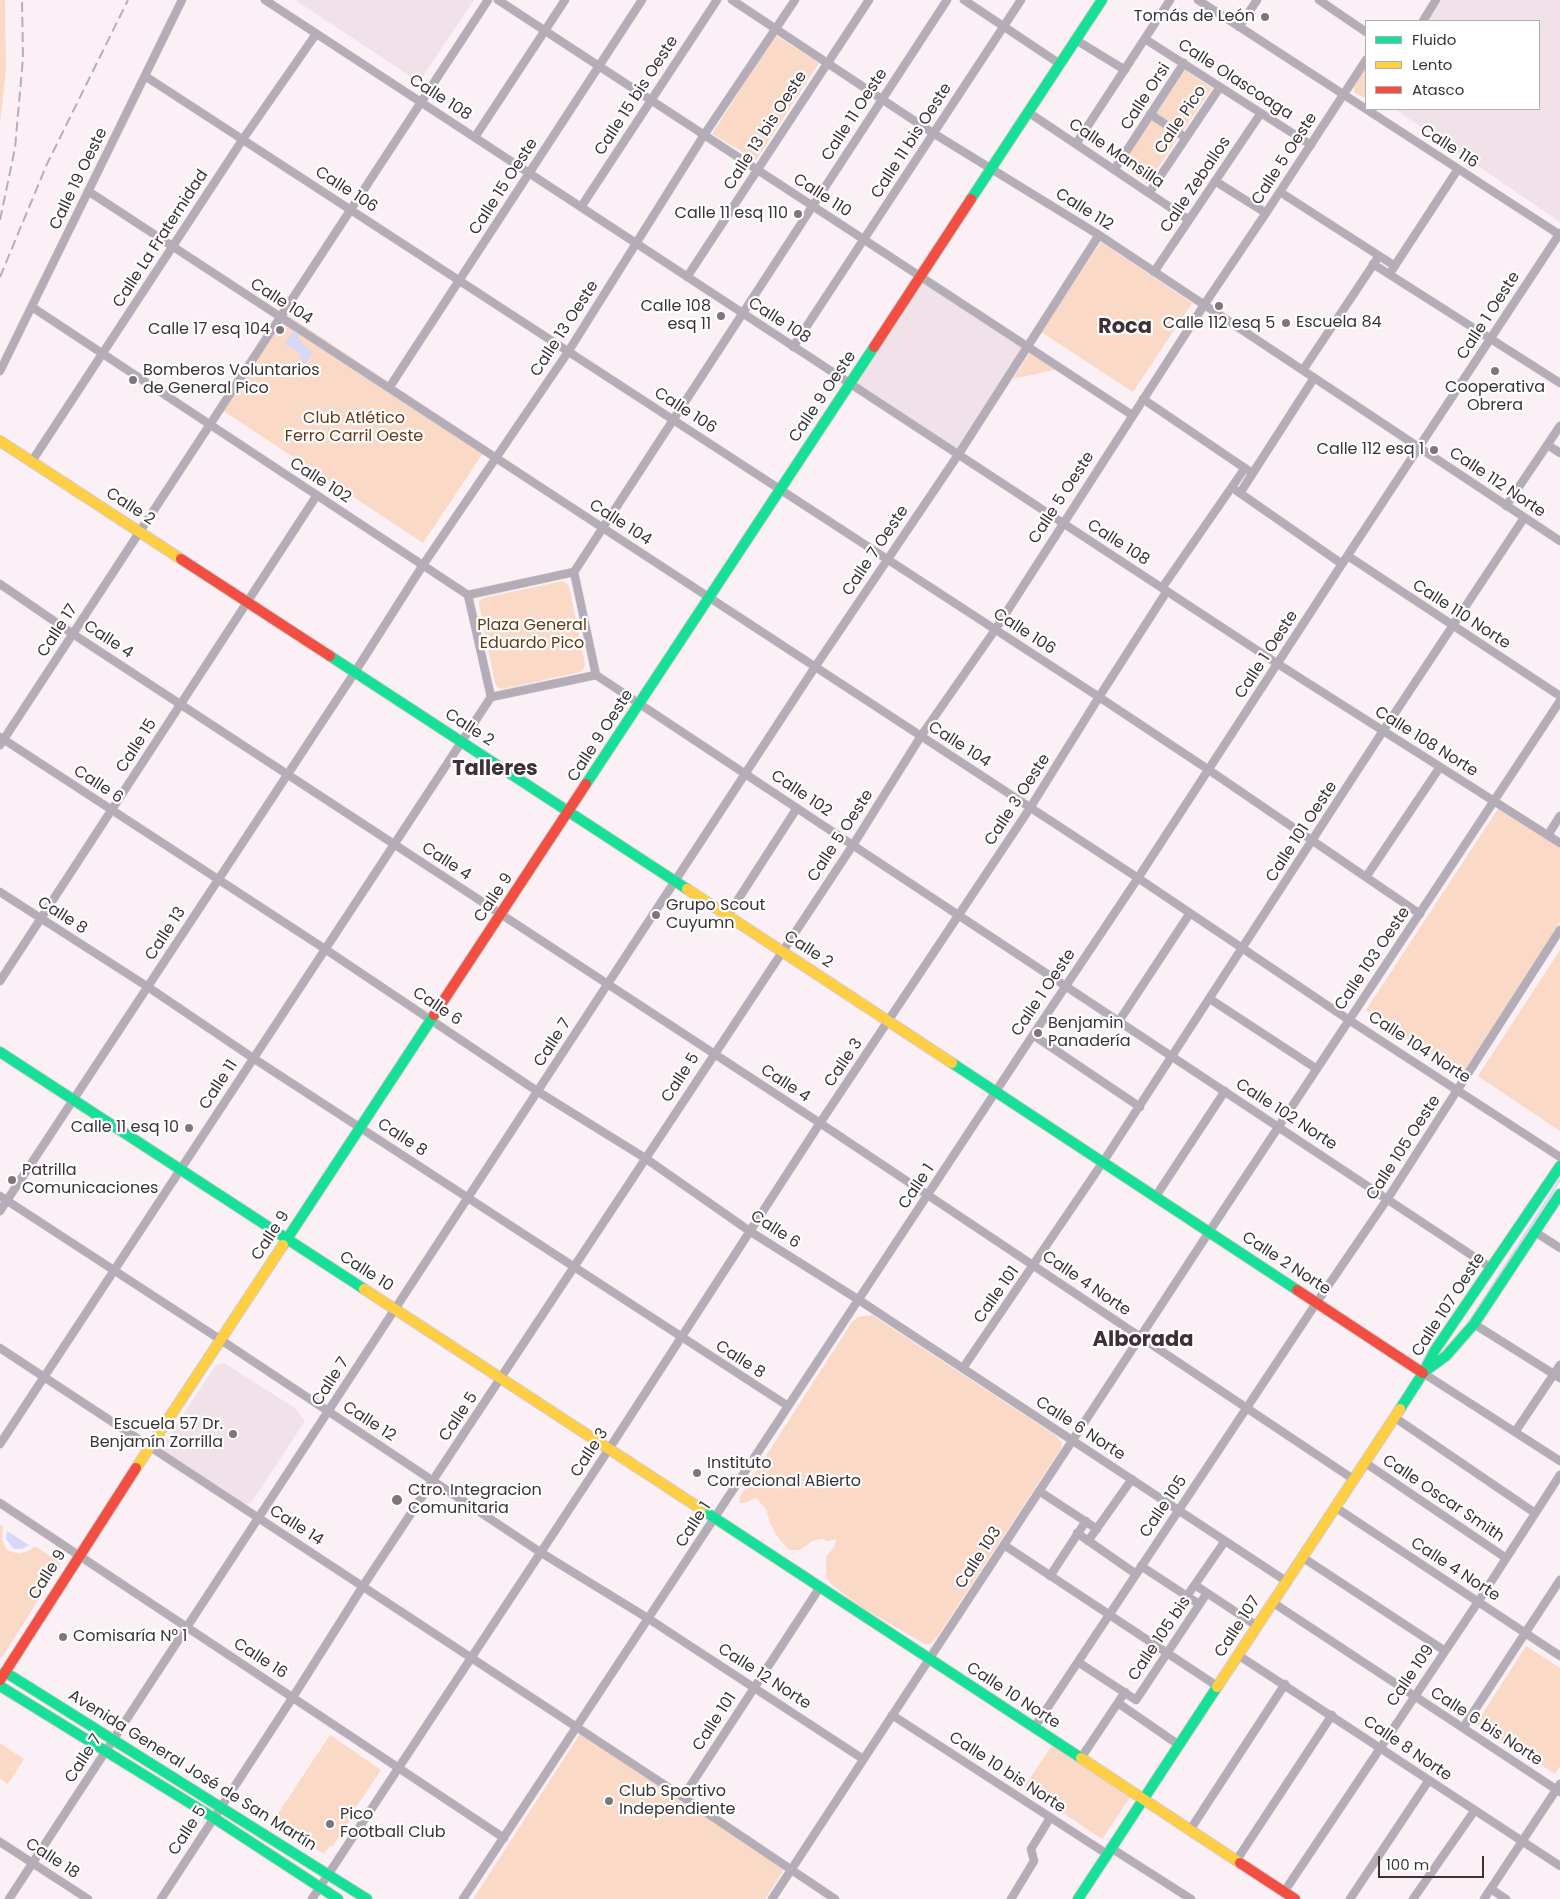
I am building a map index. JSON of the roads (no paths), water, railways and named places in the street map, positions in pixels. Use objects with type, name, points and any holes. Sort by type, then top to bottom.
[{"type":"street","name":"Calle 19 Oeste","points":[[0,371],[182,0]]},
{"type":"street","name":"Calle 108","points":[[265,0],[1278,664]]},
{"type":"street","name":"Calle 17","points":[[1,740],[73,634],[488,0]]},
{"type":"street","name":"Calle 110","points":[[498,0],[1132,415]]},
{"type":"street","points":[[475,137],[565,0]]},
{"type":"street","name":"Calle 15 Oeste","points":[[389,388],[642,0]]},
{"type":"street","name":"Calle 15 bis Oeste","points":[[581,207],[717,0]]},
{"type":"street","name":"Calle 112","points":[[732,0],[933,133],[1099,235],[1419,448]]},
{"type":"street","name":"Calle 13 Oeste","points":[[356,672],[423,565],[568,352],[704,135],[795,0]]},
{"type":"street","name":"Calle 13 bis Oeste","points":[[687,277],[869,0]]},
{"type":"street","name":"Calle 11 Oeste","points":[[574,572],[947,0]]},
{"type":"street","points":[[964,0],[1060,64]]},
{"type":"street","name":"Calle 11 bis Oeste","points":[[793,347],[1021,0]]},
{"type":"street","name":"Calle 9 Oeste","points":[[569,811],[1102,0]]},
{"type":"street","points":[[1076,144],[1170,0]]},
{"type":"street","points":[[1239,27],[1257,0]]},
{"type":"street","points":[[1319,0],[1365,31]]},
{"type":"street","points":[[1424,20],[1436,0]]},
{"type":"street","name":"Calle 116","points":[[1203,1],[1239,27],[1343,95],[1365,107]]},
{"type":"street","name":"Calle La Fraternidad","points":[[32,461],[243,140],[316,34]]},
{"type":"street","name":"Calle Olascoaga","points":[[1145,38],[1311,145]]},
{"type":"street","points":[[1076,40],[1125,70]]},
{"type":"street","name":"Calle 5 Oeste","points":[[782,951],[853,845],[921,736],[994,630],[1132,415],[1365,62]]},
{"type":"street","name":"Calle Orsi","points":[[1114,170],[1184,64]]},
{"type":"street","name":"Calle 106","points":[[145,76],[1099,697],[1420,914]]},
{"type":"street","name":"Calle Pico","points":[[1149,193],[1220,87]]},
{"type":"street","name":"Calle 116","points":[[1370,110],[1560,234]]},
{"type":"street","name":"Calle Mansilla","points":[[1028,112],[1189,220]]},
{"type":"street","name":"Calle Zeballos","points":[[1154,272],[1261,113]]},
{"type":"street","points":[[1150,114],[1186,138]]},
{"type":"street","points":[[1389,274],[1458,169]]},
{"type":"street","points":[[1215,181],[1266,213]]},
{"type":"street","name":"Calle 104","points":[[88,192],[1138,878]]},
{"type":"street","points":[[1280,192],[1395,266]]},
{"type":"street","name":"Calle 1 Oeste","points":[[996,1092],[1560,234]]},
{"type":"street","name":"Calle 7 Oeste","points":[[676,881],[815,667],[958,454],[1099,235]]},
{"type":"street","points":[[1303,370],[1379,256]]},
{"type":"street","points":[[1374,264],[1560,382]]},
{"type":"street","name":"Calle 102","points":[[32,307],[468,595]]},
{"type":"street","points":[[1240,493],[1314,378]]},
{"type":"street","points":[[1143,399],[1252,473]]},
{"type":"street","points":[[1506,506],[1560,426]]},
{"type":"street","name":"Calle 2","points":[[0,441],[462,741],[996,1092]]},
{"type":"street","points":[[1548,445],[1560,453]]},
{"type":"street","name":"Calle 112 Norte","points":[[1419,448],[1560,541]]},
{"type":"street","name":"Calle 3 Oeste","points":[[889,1021],[1030,808],[1164,590],[1245,468]]},
{"type":"street","points":[[1231,488],[1342,564]]},
{"type":"street","points":[[247,602],[317,495]]},
{"type":"street","name":"Calle 101 Oeste","points":[[1104,1162],[1452,625],[1524,518]]},
{"type":"street","name":"Calle 110 Norte","points":[[1348,556],[1560,696]]},
{"type":"street","points":[[462,741],[490,697],[468,595],[574,572],[596,674],[490,697]]},
{"type":"street","name":"Calle 4","points":[[0,584],[73,634],[181,703],[928,1195]]},
{"type":"street","name":"Calle 15","points":[[0,981],[247,602]]},
{"type":"street","name":"Calle 108 Norte","points":[[1278,664],[1560,843]]},
{"type":"street","name":"Calle 13","points":[[0,1211],[3,1199],[74,1100],[356,672]]},
{"type":"street","name":"Calle 102","points":[[596,674],[1066,986]]},
{"type":"street","name":"Calle 103 Oeste","points":[[1209,1232],[1560,701]]},
{"type":"street","name":"Calle 6","points":[[1,740],[219,879],[432,1019],[538,1092],[645,1158],[751,1232],[859,1300]]},
{"type":"street","name":"Calle 11","points":[[0,1444],[462,741]]},
{"type":"street","points":[[1366,877],[1440,767]]},
{"type":"street","points":[[728,915],[797,808]]},
{"type":"street","name":"Calle 9","points":[[2,1674],[569,811]]},
{"type":"street","points":[[1548,835],[1560,816]]},
{"type":"street","name":"Calle 104 Norte","points":[[1138,878],[1349,1020],[1560,1157]]},
{"type":"street","name":"Calle 7","points":[[9,1899],[676,881]]},
{"type":"street","name":"Calle 8","points":[[0,892],[148,987],[253,1058],[574,1266],[681,1338],[788,1406]]},
{"type":"street","points":[[1119,1021],[1190,913]]},
{"type":"street","name":"Calle 105 Oeste","points":[[1316,1302],[1388,1198],[1560,930]]},
{"type":"street","name":"Calle 5","points":[[161,1899],[363,1586],[782,951]]},
{"type":"street","name":"Calle 102 Norte","points":[[1066,986],[1491,1268]]},
{"type":"street","points":[[1210,999],[1317,1069]]},
{"type":"street","name":"Calle 3","points":[[312,1899],[609,1449],[820,1123],[889,1021]]},
{"type":"street","points":[[1033,1035],[1140,1107]]},
{"type":"street","name":"Calle 10","points":[[0,1052],[715,1518]]},
{"type":"street","points":[[1156,1196],[1225,1091]]},
{"type":"street","name":"Calle 2 Norte","points":[[996,1092],[1560,1461]]},
{"type":"street","name":"Calle 1","points":[[463,1899],[996,1092]]},
{"type":"street","name":"Calle 101","points":[[963,1368],[1104,1162]]},
{"type":"street","name":"Calle 107 Oeste","points":[[1423,1373],[1436,1350],[1560,1166]]},
{"type":"street","name":"Calle 107 Oeste","points":[[1423,1373],[1446,1356],[1474,1324],[1560,1194]]},
{"type":"street","name":"Calle 4 Norte","points":[[928,1195],[1353,1479]]},
{"type":"street","name":"Calle 12","points":[[3,1199],[221,1340],[540,1552],[649,1619]]},
{"type":"street","name":"Calle 103","points":[[772,1899],[1209,1232]]},
{"type":"street","points":[[1535,1232],[1560,1248]]},
{"type":"street","name":"Calle 6 Norte","points":[[859,1300],[1286,1581]]},
{"type":"street","name":"Calle 105","points":[[1034,1728],[1316,1302]]},
{"type":"street","points":[[1474,1324],[1557,1376]]},
{"type":"street","name":"Calle 14","points":[[0,1348],[578,1727],[835,1899]]},
{"type":"street","points":[[1515,1432],[1557,1376],[1560,1365]]},
{"type":"street","name":"Calle 107","points":[[1078,1899],[1423,1373]]},
{"type":"street","points":[[1394,1416],[1535,1513]]},
{"type":"street","name":"Calle Oscar Smith","points":[[1364,1462],[1506,1558]]},
{"type":"street","name":"Calle 109","points":[[1284,1892],[1478,1602],[1560,1475]]},
{"type":"street","points":[[1088,1541],[1132,1479]]},
{"type":"street","points":[[1039,1491],[1097,1529]]},
{"type":"street","name":"Calle 16","points":[[0,1503],[504,1838]]},
{"type":"street","name":"Calle 4 Norte","points":[[1334,1507],[1560,1656]]},
{"type":"street","name":"Calle 10 Norte","points":[[715,1518],[1295,1899]]},
{"type":"street","points":[[1050,1576],[1086,1521]]},
{"type":"street","points":[[1077,1533],[1136,1574]]},
{"type":"street","name":"Calle 105 bis","points":[[1187,1596],[1225,1541]]},
{"type":"street","points":[[1004,1545],[1217,1686]]},
{"type":"street","points":[[1302,1557],[1445,1651]]},
{"type":"street","points":[[1141,1566],[1199,1604]]},
{"type":"street","points":[[1463,1728],[1560,1580]]},
{"type":"street","points":[[1195,1585],[1257,1626]]},
{"type":"street","name":"Calle 101","points":[[683,1797],[820,1587]]},
{"type":"street","name":"Calle 105 bis","points":[[1081,1758],[1125,1692],[1136,1700],[1207,1593]]},
{"type":"street","name":"Calle 6 bis Norte","points":[[1272,1602],[1463,1728],[1559,1788]]},
{"type":"street","name":"Calle 12 Norte","points":[[649,1619],[864,1759]]},
{"type":"street","name":"Calle 8 Norte","points":[[1238,1654],[1560,1866]]},
{"type":"street","points":[[1078,1662],[1125,1692]]},
{"type":"street","name":"Avenida General José de San Martín","points":[[2,1674],[113,1738],[367,1899]]},
{"type":"street","points":[[1190,1830],[1285,1684]]},
{"type":"street","name":"Avenida General José de San Martín","points":[[0,1686],[214,1818],[338,1899]]},
{"type":"street","points":[[1118,1703],[1178,1745]]},
{"type":"street","name":"Calle 10 bis Norte","points":[[892,1715],[1050,1818],[1191,1899]]},
{"type":"street","points":[[1236,1861],[1332,1715]]},
{"type":"street","points":[[1350,1899],[1429,1780]]},
{"type":"street","points":[[1484,1899],[1559,1788]]},
{"type":"street","points":[[1413,1899],[1475,1810]]},
{"type":"street","points":[[1011,1899],[1034,1860],[1032,1849],[1050,1818]]},
{"type":"street","name":"Calle 18","points":[[0,1842],[88,1899]]},
{"type":"street","points":[[1490,1889],[1506,1899]]},
{"type":"water","points":[[293,331],[298,335],[299,341],[313,352],[305,364],[301,360],[299,353],[285,344]]},
{"type":"water","points":[[7,1531],[29,1545],[22,1549],[14,1549],[6,1539]]},
{"type":"waterway","points":[[1467,1325],[1560,1180]]},
{"type":"railway","points":[[0,220],[15,148],[23,58],[22,0]]},
{"type":"railway","points":[[0,277],[47,164],[128,0]]},
{"type":"place","name":"Tomás de León","points":[[1265,17]]},
{"type":"place","name":"Calle 11 esq 110","points":[[798,214]]},
{"type":"place","name":"Calle 112 esq 5","points":[[1219,306]]},
{"type":"place","name":"Calle 108 esq 11","points":[[721,316]]},
{"type":"place","name":"Escuela 84","points":[[1286,323]]},
{"type":"place","name":"Calle 17 esq 104","points":[[280,330]]},
{"type":"place","name":"Cooperativa Obrera","points":[[1495,371]]},
{"type":"place","name":"Bomberos Voluntarios de General Pico","points":[[133,380]]},
{"type":"place","name":"Calle 112 esq 1","points":[[1434,450]]},
{"type":"place","name":"Grupo Scout Cuyumn","points":[[656,915]]},
{"type":"place","name":"Benjamin Panadería","points":[[1038,1033]]},
{"type":"place","name":"Calle 11 esq 10","points":[[189,1128]]},
{"type":"place","name":"Patrilla Comunicaciones","points":[[12,1180]]},
{"type":"place","name":"Escuela 57 Dr. Benjamín Zorrilla","points":[[233,1434]]},
{"type":"place","name":"Instituto Correcional ABierto","points":[[697,1473]]},
{"type":"place","name":"Ctro. Integracion Comunitaria","points":[[397,1500]]},
{"type":"place","name":"Comisaría N° 1","points":[[63,1637]]},
{"type":"place","name":"Club Sportivo Independiente","points":[[609,1801]]},
{"type":"place","name":"Pico Football Club","points":[[330,1824]]},
{"type":"district","name":"Roca","points":[[1125,328]]},
{"type":"district","name":"Talleres","points":[[495,770]]},
{"type":"district","name":"Alborada","points":[[1143,1341]]},
{"type":"park label","name":"Club Atlético Ferro Carril Oeste","points":[[354,428]]},
{"type":"park label","name":"Plaza General Eduardo Pico","points":[[532,635]]}]
